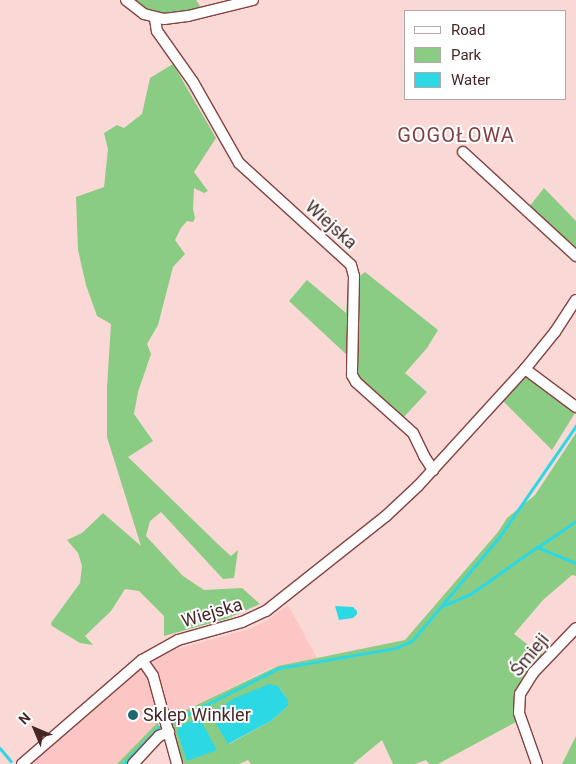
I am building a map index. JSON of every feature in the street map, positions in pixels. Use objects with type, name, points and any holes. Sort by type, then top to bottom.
[{"type":"street","points":[[126,0],[144,14],[155,18],[188,16],[253,0]]},
{"type":"street","name":"Wiejska","points":[[155,18],[157,31],[194,82],[239,163],[351,264],[354,276],[351,373],[356,382],[413,433],[433,470]]},
{"type":"street","points":[[463,152],[576,256]]},
{"type":"street","name":"Wiejska","points":[[22,764],[142,660],[171,643],[242,622],[266,611],[386,516],[433,470],[524,369],[555,332],[576,300]]},
{"type":"street","points":[[524,369],[576,407]]},
{"type":"street","name":"Śmieji","points":[[537,764],[519,713],[520,694],[533,673],[576,628]]},
{"type":"street","points":[[142,660],[153,676],[176,764]]},
{"type":"street","points":[[133,764],[159,736],[169,732]]},
{"type":"shaded area","points":[[288,605],[317,658],[268,669],[169,718],[151,664],[156,657],[162,653],[250,629],[268,620]]},
{"type":"shaded area","points":[[142,670],[147,673],[160,712],[158,722],[117,764],[32,764],[136,671]]},
{"type":"green space","points":[[130,0],[196,0],[202,9],[175,15],[152,15]]},
{"type":"green space","points":[[173,64],[216,138],[194,172],[208,191],[204,193],[194,188],[193,209],[195,218],[193,222],[187,221],[175,240],[185,254],[173,267],[158,325],[147,344],[151,354],[138,392],[134,414],[153,441],[128,457],[231,556],[238,550],[234,578],[223,579],[161,512],[150,521],[146,536],[183,576],[204,590],[242,588],[260,604],[226,619],[164,636],[164,616],[139,591],[125,589],[111,611],[85,636],[93,645],[80,643],[52,626],[51,623],[80,583],[82,566],[78,553],[67,540],[82,533],[103,513],[141,546],[107,437],[107,387],[111,324],[97,316],[86,285],[78,250],[76,197],[104,187],[108,149],[104,133],[117,125],[124,128],[142,114],[150,78]]},
{"type":"green space","points":[[544,188],[576,221],[576,252],[529,207]]},
{"type":"green space","points":[[365,272],[438,330],[427,348],[405,373],[427,392],[403,418],[350,381],[348,356],[289,301],[307,280],[346,313],[348,285]]},
{"type":"green space","points":[[525,375],[575,413],[552,450],[502,400]]},
{"type":"green space","points":[[576,433],[576,576],[572,575],[543,600],[514,634],[540,654],[547,653],[515,711],[516,722],[438,764],[429,764],[426,760],[415,764],[393,764],[382,740],[353,764],[251,764],[248,760],[239,764],[181,764],[169,718],[278,666],[405,640],[498,532],[507,518],[535,495]],"holes":[[[278,686],[288,700],[288,706],[271,721],[229,744],[210,714]]]},
{"type":"green space","points":[[158,722],[160,732],[130,764],[117,764]]},
{"type":"green space","points":[[576,736],[576,764],[562,764]]},
{"type":"water","points":[[335,606],[353,607],[357,614],[353,618],[339,620]]},
{"type":"water","points":[[269,684],[278,686],[288,700],[288,706],[271,721],[228,744],[210,714],[235,698]]},
{"type":"water","points":[[196,719],[201,721],[217,750],[187,761],[177,731],[180,726]]},
{"type":"waterway","points":[[172,722],[279,668],[396,648],[412,641],[500,536],[576,426]]},
{"type":"waterway","points":[[538,547],[576,521]]},
{"type":"waterway","points":[[443,606],[472,593],[537,547],[576,563]]},
{"type":"waterway","points":[[123,764],[159,727]]},
{"type":"waterway","points":[[0,748],[11,761]]},
{"type":"place","name":"Sklep Winkler","points":[[133,715]]},
{"type":"district","name":"GOGOŁOWA","points":[[456,135]]}]
